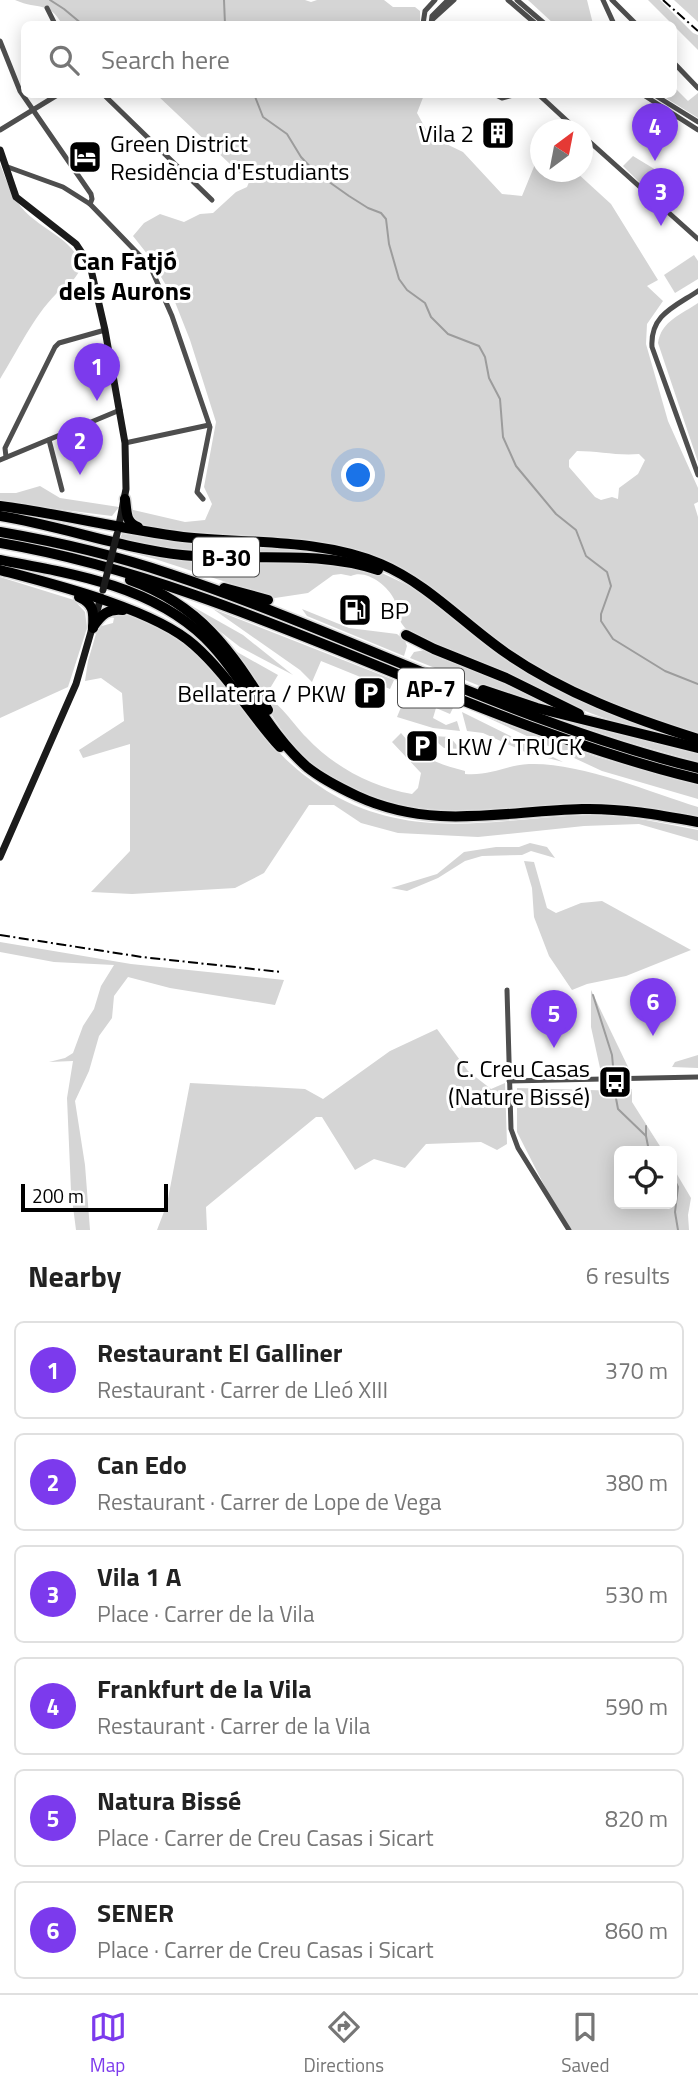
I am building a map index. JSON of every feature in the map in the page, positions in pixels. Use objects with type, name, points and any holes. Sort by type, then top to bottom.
[{"type":"highway","points":[[102,522],[117,518],[125,500]]},
{"type":"highway","points":[[125,500],[130,523],[162,534]]},
{"type":"highway","points":[[0,506],[102,522],[126,532],[303,546],[353,555],[381,564],[405,576],[446,607]]},
{"type":"highway","name":"B-30","points":[[0,516],[169,554],[314,558],[359,564],[408,582],[506,653],[562,687],[628,715],[698,739]]},
{"type":"highway","name":"AP-7","points":[[0,532],[88,550],[171,574],[553,723],[648,755],[698,768]]},
{"type":"highway","points":[[0,544],[123,578],[186,607],[203,621],[229,650],[295,749],[317,770],[345,790]]},
{"type":"highway","name":"AP-7","points":[[0,544],[95,564],[168,586],[528,726],[623,759],[698,779]]},
{"type":"highway","points":[[0,560],[113,587],[142,597],[177,615],[215,649],[296,756],[316,774],[379,804]]},
{"type":"highway","points":[[0,570],[101,595]]},
{"type":"highway","points":[[171,574],[268,600]]},
{"type":"highway","points":[[25,577],[101,595],[115,605],[168,627],[196,646],[272,738],[311,775],[347,796],[414,814],[449,817],[599,809],[635,811],[698,822]]},
{"type":"highway","points":[[50,584],[90,604],[93,609],[93,628]]},
{"type":"highway","points":[[93,628],[100,617],[109,611],[134,613]]},
{"type":"highway","points":[[406,635],[433,649],[506,678],[584,716],[615,727]]},
{"type":"highway","points":[[335,636],[378,649],[509,699],[698,748]]},
{"type":"street","points":[[423,21],[425,11],[435,0]]},
{"type":"street","points":[[431,21],[432,16],[448,0]]},
{"type":"street","points":[[432,21],[454,0]]},
{"type":"street","points":[[508,0],[532,21]]},
{"type":"street","points":[[517,0],[541,21]]},
{"type":"street","points":[[603,0],[613,21]]},
{"type":"street","points":[[612,0],[633,21]]},
{"type":"street","points":[[47,8],[54,21]]},
{"type":"street","points":[[0,41],[21,92]]},
{"type":"street","points":[[677,66],[698,88]]},
{"type":"street","points":[[25,98],[91,194],[93,199],[90,204]]},
{"type":"street","points":[[0,130],[53,98]]},
{"type":"street","points":[[107,98],[212,200]]},
{"type":"street","points":[[542,98],[565,119]]},
{"type":"street","points":[[648,98],[698,130]]},
{"type":"street","points":[[659,98],[697,122]]},
{"type":"street","points":[[593,144],[698,239]]},
{"type":"street","points":[[0,150],[16,197],[76,244],[90,265],[105,330],[125,443],[125,500],[93,628],[76,684],[0,857]]},
{"type":"street","points":[[5,166],[63,187],[90,204],[150,267],[172,316],[209,425],[210,438],[197,492],[203,499]]},
{"type":"street","points":[[698,291],[660,317],[651,334],[652,347],[698,475]]},
{"type":"street","points":[[3,458],[5,448],[55,346],[105,330]]},
{"type":"street","points":[[3,458],[120,410]]},
{"type":"street","points":[[125,443],[209,425]]},
{"type":"street","points":[[49,440],[62,491]]},
{"type":"street","points":[[507,990],[508,1081],[513,1138],[569,1230]]},
{"type":"street","points":[[508,1081],[698,1077]]},
{"type":"shaded area","points":[[15,0],[384,0],[393,7],[415,7],[420,11],[420,21],[60,21],[48,9]]},
{"type":"shaded area","points":[[528,0],[587,0],[592,21],[551,21]]},
{"type":"shaded area","points":[[648,0],[660,0],[698,35],[698,50],[677,29],[677,21],[669,21]]},
{"type":"shaded area","points":[[674,0],[698,0],[698,22]]},
{"type":"shaded area","points":[[677,90],[688,101],[698,93],[698,118],[666,98],[677,98]]},
{"type":"shaded area","points":[[160,98],[423,98],[417,113],[428,133],[463,152],[502,194],[522,196],[530,176],[530,182],[587,182],[611,204],[658,280],[647,286],[663,301],[647,324],[646,344],[668,421],[698,488],[698,502],[694,504],[698,517],[698,734],[579,689],[513,651],[430,588],[362,553],[307,540],[191,533],[135,522],[129,509],[185,522],[205,520],[212,504],[204,487],[216,422],[173,297],[148,255],[133,236],[144,223],[160,214],[184,222],[200,214],[213,213],[236,192],[247,187],[249,182]],"holes":[[[577,451],[639,454],[645,460],[638,474],[619,488],[618,499],[612,497],[601,500],[595,497],[569,467],[569,460]]]},
{"type":"shaded area","points":[[633,156],[656,170],[642,185],[623,166]]},
{"type":"shaded area","points":[[0,164],[18,203],[71,248],[81,265],[74,278],[40,313],[0,379]]},
{"type":"shaded area","points":[[694,255],[698,261],[698,279],[675,293],[664,275]]},
{"type":"shaded area","points":[[698,303],[698,462],[658,343],[668,324]]},
{"type":"shaded area","points":[[40,486],[60,498],[119,507],[112,516],[0,502],[0,493],[16,493]]},
{"type":"shaded area","points":[[122,534],[311,549],[327,553],[200,552],[120,538]]},
{"type":"shaded area","points":[[118,546],[319,561],[384,574],[418,590],[528,671],[698,742],[650,732],[580,709],[438,647],[404,627],[391,594],[369,577],[357,574],[333,575],[308,593],[275,598],[117,549]]},
{"type":"shaded area","points":[[0,577],[74,600],[85,612],[87,628],[68,687],[0,718]]},
{"type":"shaded area","points":[[174,596],[243,635],[293,675],[240,647]]},
{"type":"shaded area","points":[[213,609],[394,680],[390,689],[321,661],[312,682],[300,670]]},
{"type":"shaded area","points":[[302,609],[349,628],[397,634],[407,646],[404,656],[307,616]]},
{"type":"shaded area","points":[[116,613],[142,619],[165,630],[186,645],[222,682],[271,743],[292,764],[324,789],[363,809],[426,823],[458,824],[587,815],[615,816],[698,830],[698,841],[639,824],[584,826],[478,837],[398,833],[361,823],[334,805],[309,805],[264,873],[235,888],[132,894],[91,892],[130,851],[130,744],[83,758],[79,750],[124,721],[122,693],[101,678],[85,681],[98,627],[113,623],[114,618],[106,616]]},
{"type":"shaded area","points":[[425,650],[490,673],[561,710],[485,688],[410,658],[414,652]]},
{"type":"shaded area","points":[[237,652],[278,675],[269,690],[262,692],[264,696],[280,707],[329,758],[368,781],[412,794],[418,788],[421,773],[392,742],[401,733],[422,754],[465,771],[465,774],[529,764],[570,768],[614,779],[698,807],[698,817],[597,804],[434,810],[376,798],[333,778],[304,756],[273,717],[235,654]]},
{"type":"shaded area","points":[[400,684],[453,708],[450,714],[436,708],[433,718],[446,725],[457,721],[460,731],[433,728],[397,717],[406,695],[397,691]]},
{"type":"shaded area","points":[[529,709],[698,752],[698,762],[624,741]]},
{"type":"shaded area","points":[[462,712],[563,762],[525,752],[483,733],[467,731]]},
{"type":"shaded area","points":[[484,716],[597,757],[698,785],[698,799],[602,771]]},
{"type":"shaded area","points":[[433,736],[450,737],[460,749],[444,748]]},
{"type":"shaded area","points":[[530,843],[547,847],[555,858],[531,851],[522,855],[482,856],[465,861],[438,878],[407,891],[391,888],[437,874],[464,852],[519,847]]},
{"type":"shaded area","points":[[524,861],[534,862],[547,908],[556,913],[581,903],[602,901],[691,950],[626,976],[572,990],[549,956],[534,917],[532,888]]},
{"type":"shaded area","points":[[0,942],[131,964],[284,980],[275,1005],[170,988],[128,977],[114,996],[112,1018],[99,1036],[89,1071],[75,1101],[85,1165],[90,1230],[76,1230],[71,1191],[67,1098],[73,1061],[49,1062],[73,1053],[83,1026],[94,1009],[101,986],[114,965],[54,962],[0,952]]},
{"type":"shaded area","points":[[591,990],[629,1069],[600,1068],[591,1027]]},
{"type":"shaded area","points":[[437,1029],[468,1071],[491,1089],[505,1083],[507,1144],[497,1150],[481,1142],[426,1144],[405,1168],[374,1159],[355,1170],[322,1117],[316,1117],[206,1207],[207,1230],[157,1230],[167,1204],[190,1083],[305,1089],[323,1099],[390,1051]]},
{"type":"shaded area","points":[[698,1055],[698,1068],[672,1067],[675,1062]]},
{"type":"shaded area","points":[[517,1088],[632,1089],[632,1102],[660,1146],[614,1146],[614,1209],[677,1209],[677,1174],[691,1198],[689,1230],[567,1230],[517,1132]]},
{"type":"waterway","points":[[50,0],[78,21]]},
{"type":"waterway","points":[[224,0],[225,21]]},
{"type":"waterway","points":[[256,98],[263,117],[287,134],[301,157],[315,172],[368,208],[381,213],[386,219],[389,244],[399,279],[407,290],[425,303],[431,317],[448,334],[479,346],[485,357],[489,378],[500,399],[503,437],[516,466],[556,514],[576,530],[586,556],[607,572],[611,586],[601,621],[613,639],[665,671],[698,684]]},
{"type":"waterway","points":[[593,995],[613,1066]]},
{"type":"waterway","points":[[615,1093],[618,1109],[646,1136],[648,1146]]},
{"type":"waterway","points":[[646,1126],[646,1136]]},
{"type":"waterway","points":[[677,1185],[677,1195]]},
{"type":"waterway","points":[[675,1209],[678,1230]]},
{"type":"railway","points":[[663,0],[698,31]]},
{"type":"railway","points":[[0,935],[142,957],[281,972]]},
{"type":"place","name":"Vila 2","points":[[498,133]]},
{"type":"place","name":"Green District Residència d'Estudiants","points":[[85,157]]},
{"type":"place","name":"Frankfurt de la Vila","points":[[655,161]]},
{"type":"place","name":"Vila 1 A","points":[[661,226]]},
{"type":"place","name":"Restaurant El Galliner","points":[[97,401]]},
{"type":"place","name":"Can Edo","points":[[80,475]]},
{"type":"place","name":"BP","points":[[355,610]]},
{"type":"place","name":"Bellaterra / PKW","points":[[370,693]]},
{"type":"place","name":"LKW / TRUCK","points":[[422,746]]},
{"type":"place","name":"SENER","points":[[653,1036]]},
{"type":"place","name":"Natura Bissé","points":[[554,1048]]},
{"type":"place","name":"C. Creu Casas (Nature Bissé)","points":[[615,1082]]},
{"type":"district","name":"Can Fatjó dels Aurons","points":[[125,275]]}]
